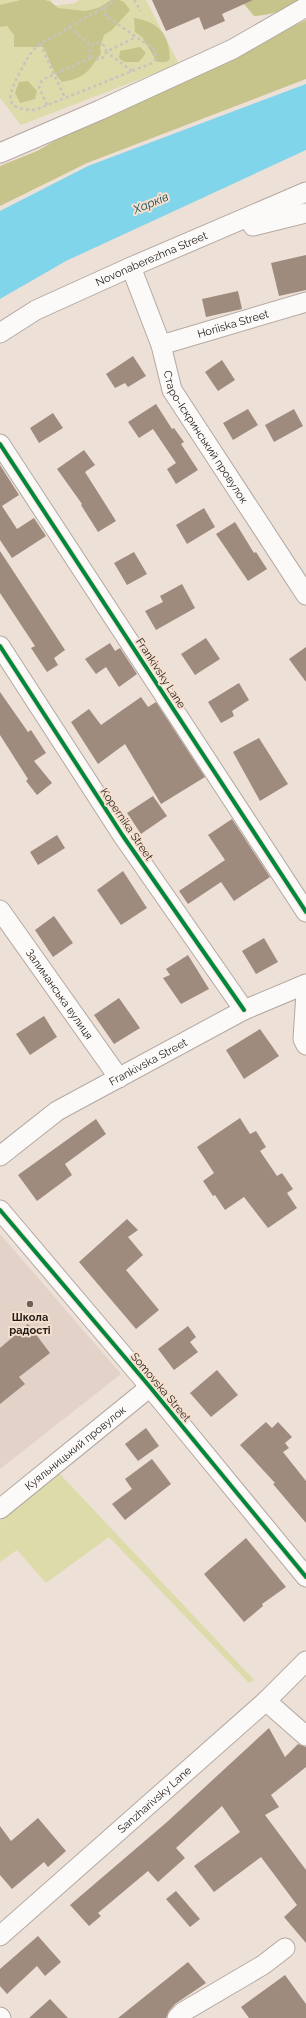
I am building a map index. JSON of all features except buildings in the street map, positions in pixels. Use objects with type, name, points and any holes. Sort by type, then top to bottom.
[{"type":"street","points":[[0,153],[100,110],[233,49],[306,7]]},
{"type":"street","name":"Novonaberezhna Street","points":[[0,332],[36,310],[130,267],[306,192]]},
{"type":"street","points":[[247,217],[254,226],[306,213]]},
{"type":"street","name":"Старо-Іскринський провулок","points":[[130,267],[160,346],[172,390],[303,583]]},
{"type":"street","name":"Horiiska Street","points":[[160,346],[306,302]]},
{"type":"street","name":"Frankivsky Lane","points":[[0,444],[306,912]]},
{"type":"street","name":"Kopernika Street","points":[[0,646],[123,836],[244,1010]]},
{"type":"street","name":"Залиманська вулиця","points":[[0,910],[119,1078]]},
{"type":"street","name":"Frankivska Street","points":[[0,1156],[57,1111],[244,1010],[306,984]]},
{"type":"street","points":[[306,993],[303,1039],[306,1045]]},
{"type":"street","name":"Somovska Street","points":[[0,1210],[150,1387],[306,1577]]},
{"type":"street","name":"Куяльницький провулок","points":[[0,1508],[150,1387]]},
{"type":"street","name":"Sanzharivsky Lane","points":[[0,1936],[266,1702],[306,1661]]},
{"type":"street","points":[[266,1702],[306,1736]]},
{"type":"street","points":[[177,2018],[183,2012],[263,1965],[285,1948]]},
{"type":"path","points":[[105,7],[104,11],[106,16],[155,50],[157,56],[152,63],[35,110],[21,110],[15,107],[10,100],[9,93],[30,52],[40,44],[116,0]]},
{"type":"path","points":[[134,0],[141,10]]},
{"type":"path","points":[[69,28],[92,47]]},
{"type":"path","points":[[47,105],[39,83],[93,57],[100,59],[104,57],[106,52],[136,37]]},
{"type":"path","points":[[93,57],[90,54],[92,47],[100,43],[104,45],[106,52],[133,71]]},
{"type":"path","points":[[40,44],[65,98]]},
{"type":"shaded area","points":[[0,0],[51,0],[52,6],[75,3],[79,0],[146,0],[179,64],[21,125],[0,98]]},
{"type":"shaded area","points":[[21,0],[45,0],[51,2],[58,8],[85,11],[98,8],[111,0],[119,0],[124,2],[130,10],[112,30],[104,35],[100,48],[101,54],[89,70],[77,78],[62,82],[53,70],[43,47],[14,47],[14,35],[7,26],[0,27],[0,5]]},
{"type":"shaded area","points":[[243,0],[299,0],[278,11],[254,16],[244,4]]},
{"type":"shaded area","points":[[134,18],[150,23],[161,31],[165,36],[170,59],[166,62],[157,62],[142,37],[135,32]]},
{"type":"shaded area","points":[[306,20],[306,79],[87,163],[0,206],[0,166],[37,151],[74,130],[140,102],[228,56]]},
{"type":"shaded area","points":[[140,47],[146,53],[139,62],[124,62],[119,58],[120,51]]},
{"type":"shaded area","points":[[28,81],[37,91],[35,99],[20,103],[15,93],[19,82]]},
{"type":"shaded area","name":"Школа радості","points":[[0,1234],[121,1374],[0,1469]]},
{"type":"shaded area","points":[[58,1472],[254,1680],[249,1683],[109,1537],[46,1583],[17,1550],[0,1562],[0,1521]]},
{"type":"water","name":"Харків","points":[[306,84],[306,150],[66,261],[0,299],[0,211],[88,166]]},
{"type":"cycle path","points":[[0,444],[306,912]]},
{"type":"cycle path","points":[[0,646],[123,836],[244,1010]]},
{"type":"cycle path","points":[[0,1210],[150,1387],[306,1577]]},
{"type":"place","name":"Школа радості","points":[[30,1304]]}]
